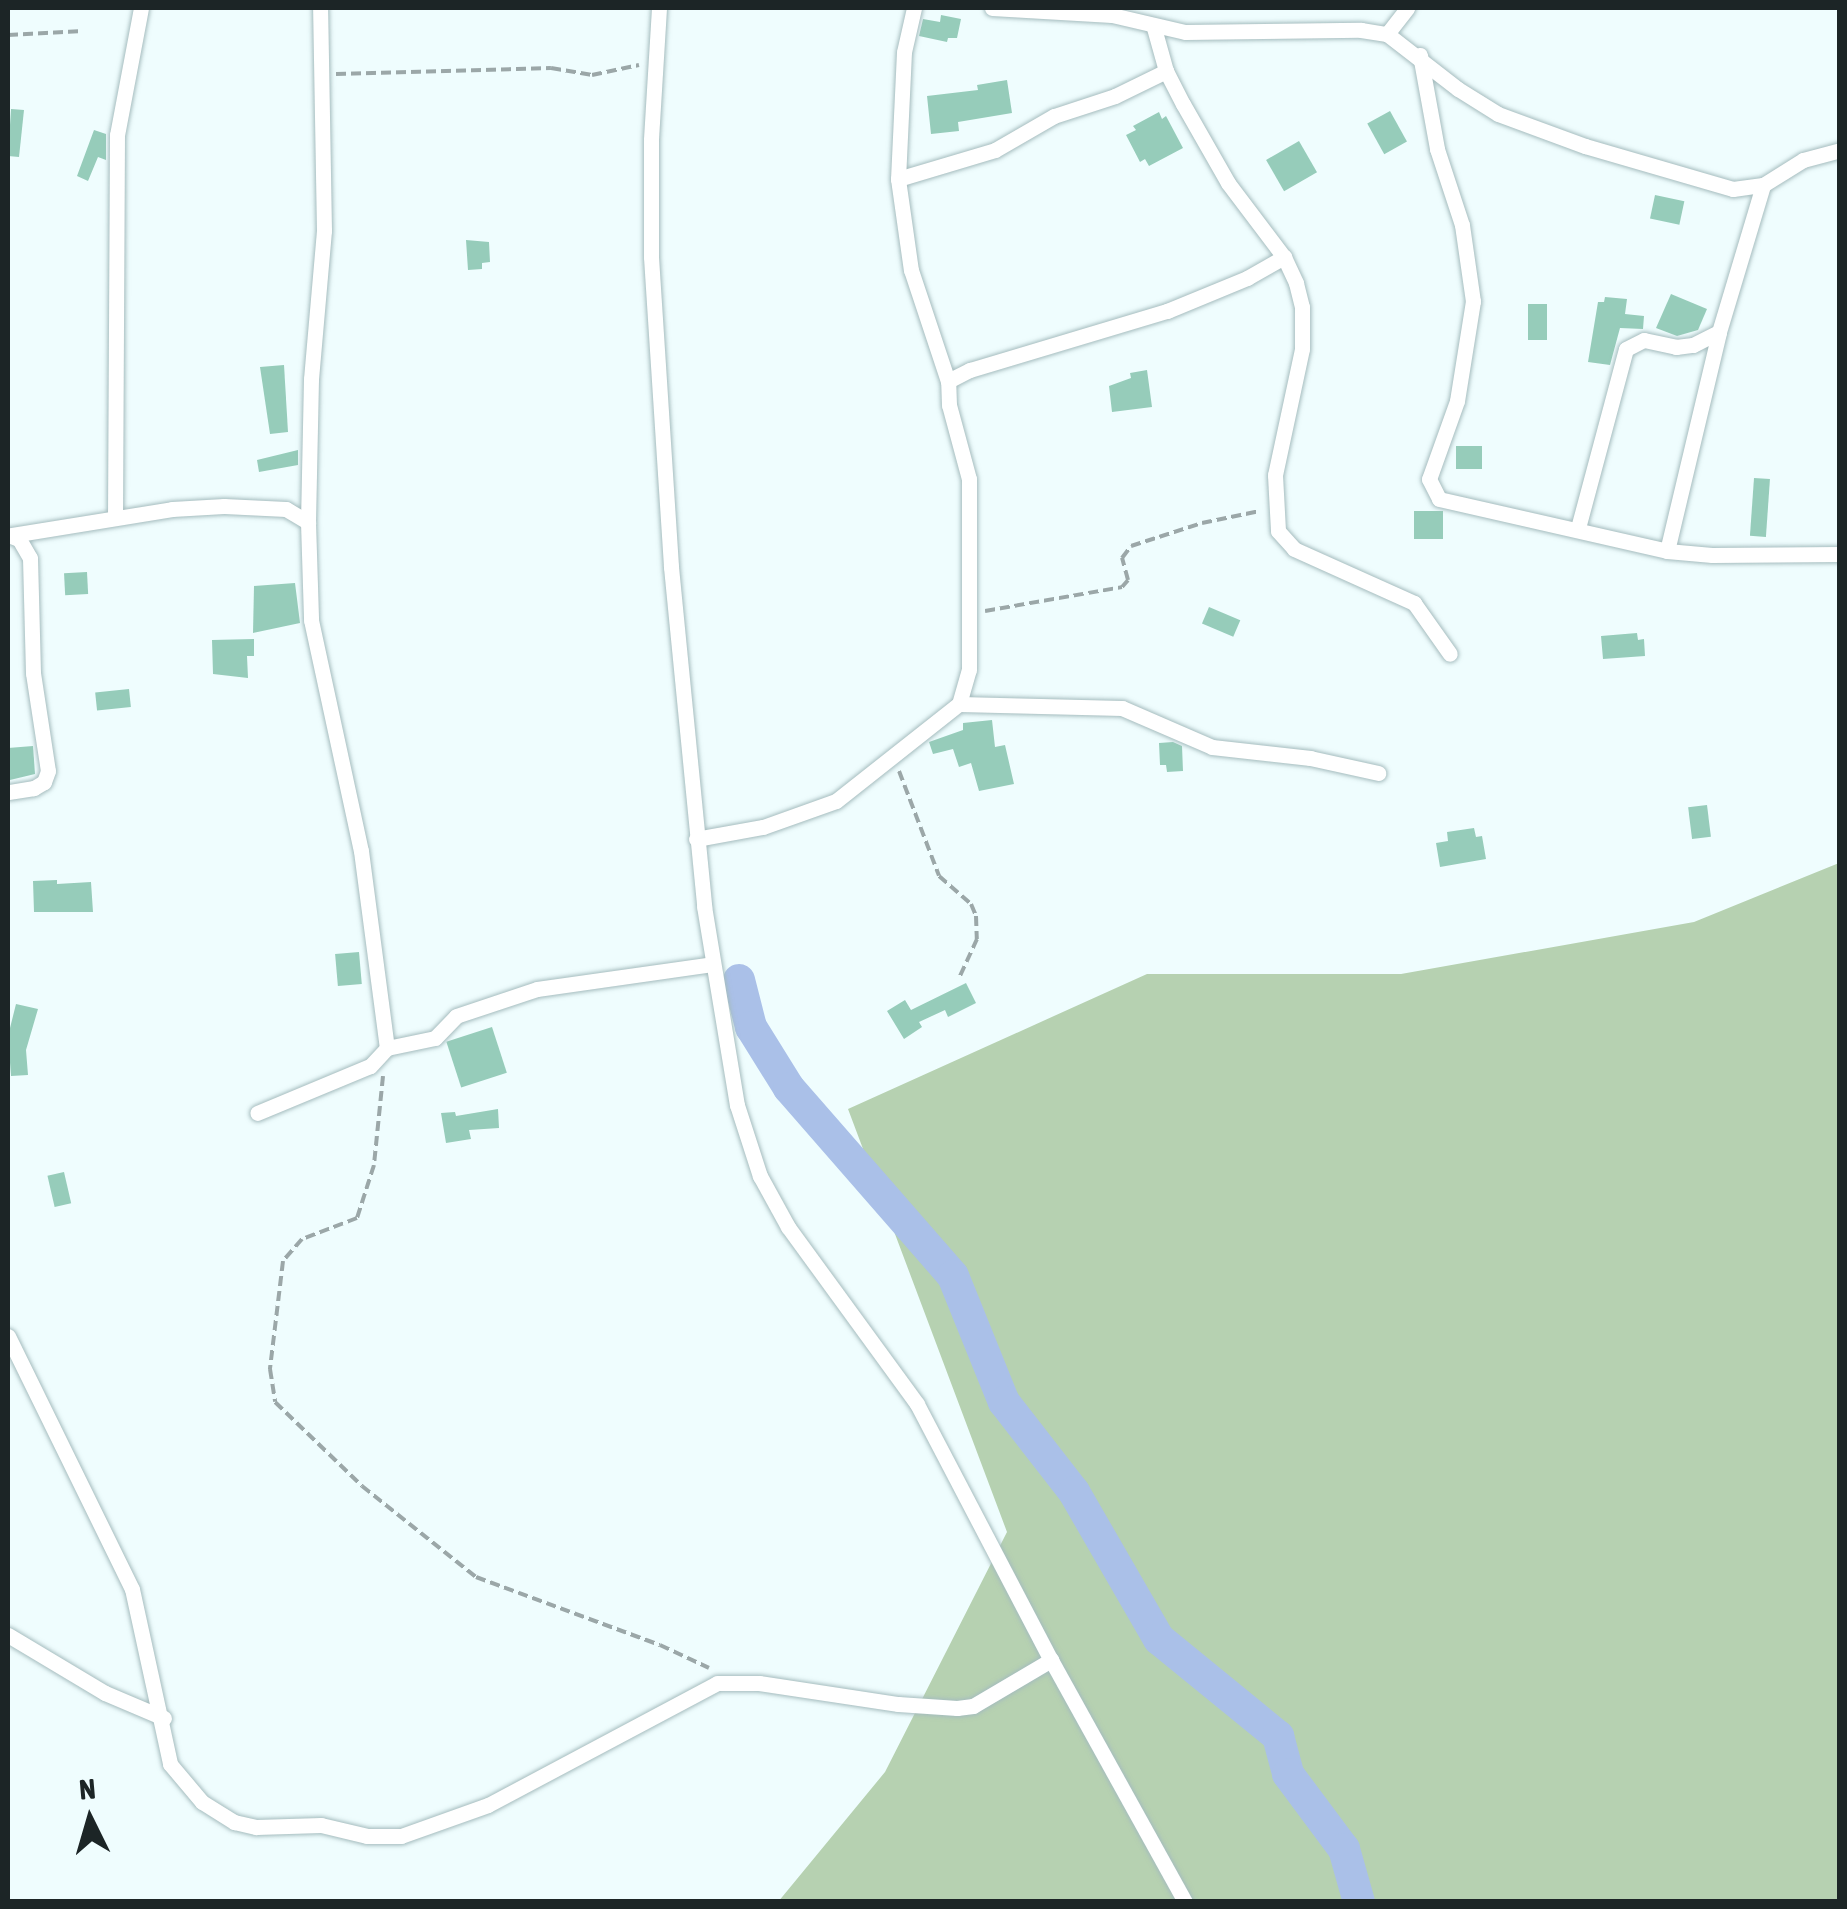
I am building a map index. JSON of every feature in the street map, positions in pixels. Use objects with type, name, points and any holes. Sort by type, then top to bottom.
[{"type":"street","points":[[115,517],[116,135],[141,8]]},
{"type":"street","points":[[320,8],[324,231],[311,379],[311,620],[361,850],[385,1052]]},
{"type":"street","points":[[659,8],[654,61],[651,256],[671,567],[696,839],[712,964],[737,1105],[760,1176],[804,1252],[895,1368],[917,1404],[1050,1660],[1184,1902]]},
{"type":"street","points":[[696,839],[763,827],[836,801],[960,704],[969,670],[968,479],[949,405],[948,381],[912,270],[898,179],[904,52],[914,8]]},
{"type":"street","points":[[992,8],[1112,15],[1154,28],[1185,32],[1361,30],[1387,34],[1420,55],[1458,89],[1514,120],[1710,184],[1733,188],[1763,185],[1804,160],[1840,150]]},
{"type":"street","points":[[1387,34],[1407,8]]},
{"type":"street","points":[[1154,28],[1166,71],[1228,183],[1284,257],[1302,307],[1302,349],[1277,462],[1278,530],[1294,549],[1399,593],[1426,616],[1450,654]]},
{"type":"street","points":[[1420,55],[1437,149],[1462,225],[1473,301],[1457,401],[1429,487],[1438,499],[1454,506],[1578,528],[1667,551],[1712,556],[1840,554]]},
{"type":"street","points":[[898,179],[995,150],[1054,116],[1115,96],[1166,71]]},
{"type":"street","points":[[1667,551],[1720,332],[1763,185]]},
{"type":"street","points":[[948,381],[970,370],[1167,311],[1247,278],[1284,257]]},
{"type":"street","points":[[1578,528],[1626,349],[1644,340],[1676,347],[1693,345],[1720,332]]},
{"type":"street","points":[[10,535],[115,517],[224,506],[286,509],[308,522]]},
{"type":"street","points":[[8,792],[34,788],[44,782],[48,770],[33,673],[30,558],[10,535]]},
{"type":"street","points":[[960,704],[1122,708],[1212,747],[1329,761],[1378,773]]},
{"type":"street","points":[[258,1113],[370,1066],[385,1052],[435,1038],[456,1016],[537,989],[712,964]]},
{"type":"street","points":[[8,1336],[132,1589],[164,1718],[170,1764],[216,1814],[256,1827],[321,1825],[384,1837],[422,1831],[488,1805],[704,1687],[734,1681],[957,1708],[973,1706],[1050,1660]]},
{"type":"street","points":[[8,1634],[105,1694],[164,1718]]},
{"type":"path","points":[[8,35],[83,32]]},
{"type":"path","points":[[322,76],[551,68],[592,76],[654,61]]},
{"type":"path","points":[[966,613],[1122,587],[1128,580],[1122,558],[1132,546],[1212,520],[1275,510]]},
{"type":"path","points":[[894,757],[939,876],[971,904],[976,916],[978,939],[960,976]]},
{"type":"path","points":[[385,1052],[382,1113],[361,1210],[348,1223],[302,1239],[283,1260],[270,1368],[275,1402],[362,1486],[476,1577],[660,1645],[734,1681]]},
{"type":"green space","points":[[1839,863],[1839,1901],[778,1902],[885,1772],[1007,1532],[848,1109],[1147,974],[1401,974],[1694,922]]},
{"type":"building","points":[[941,15],[961,19],[957,38],[948,38],[947,42],[919,36],[923,19],[940,22]]},
{"type":"building","points":[[1007,80],[1012,113],[958,122],[959,131],[931,134],[927,96],[978,90],[977,85]]},
{"type":"building","points":[[11,109],[24,110],[19,157],[8,156]]},
{"type":"building","points":[[1390,111],[1407,142],[1384,154],[1367,124]]},
{"type":"building","points":[[1159,112],[1162,119],[1166,116],[1183,148],[1149,166],[1145,159],[1140,162],[1126,135],[1136,130],[1133,126]]},
{"type":"building","points":[[94,130],[106,134],[106,160],[98,157],[88,181],[77,176]]},
{"type":"building","points":[[1299,141],[1317,172],[1284,191],[1266,160]]},
{"type":"building","points":[[1655,195],[1684,201],[1679,225],[1650,218]]},
{"type":"building","points":[[466,240],[489,242],[490,262],[482,263],[482,269],[468,270]]},
{"type":"building","points":[[1671,294],[1707,309],[1698,330],[1677,336],[1656,328]]},
{"type":"building","points":[[1605,297],[1627,299],[1625,314],[1644,316],[1643,329],[1620,328],[1610,365],[1588,362],[1598,302],[1604,302]]},
{"type":"building","points":[[1528,304],[1547,304],[1547,340],[1528,340]]},
{"type":"building","points":[[284,365],[288,432],[270,434],[260,367]]},
{"type":"building","points":[[1147,370],[1152,407],[1112,412],[1109,386],[1131,378],[1130,373]]},
{"type":"building","points":[[1456,446],[1482,446],[1482,469],[1456,469]]},
{"type":"building","points":[[298,450],[298,465],[259,472],[257,460]]},
{"type":"building","points":[[1754,478],[1770,479],[1766,537],[1750,536]]},
{"type":"building","points":[[1414,511],[1443,511],[1443,539],[1414,539]]},
{"type":"building","points":[[87,572],[88,594],[65,595],[64,573]]},
{"type":"building","points":[[295,583],[300,623],[253,633],[254,586]]},
{"type":"building","points":[[1209,607],[1240,620],[1233,637],[1202,624]]},
{"type":"building","points":[[1637,633],[1638,640],[1644,639],[1645,656],[1603,659],[1601,636]]},
{"type":"building","points":[[254,639],[254,656],[247,656],[248,678],[213,674],[212,640]]},
{"type":"building","points":[[129,689],[131,707],[97,710],[95,693]]},
{"type":"building","points":[[992,720],[995,747],[1005,745],[1014,784],[979,791],[971,763],[959,767],[953,749],[933,754],[929,742],[963,730],[963,723]]},
{"type":"building","points":[[1159,743],[1182,746],[1183,771],[1167,772],[1166,765],[1160,765]]},
{"type":"building","points":[[33,746],[35,774],[10,780],[8,748]]},
{"type":"building","points":[[1707,805],[1711,837],[1692,839],[1688,807]]},
{"type":"building","points":[[1474,828],[1476,837],[1482,836],[1486,859],[1440,867],[1436,843],[1448,841],[1447,832]]},
{"type":"building","points":[[57,880],[57,884],[91,882],[93,912],[34,912],[33,881]]},
{"type":"building","points":[[359,952],[362,984],[338,986],[335,954]]},
{"type":"building","points":[[966,983],[976,1003],[948,1017],[945,1010],[919,1022],[922,1027],[904,1039],[887,1011],[905,1000],[911,1010]]},
{"type":"building","points":[[16,1004],[38,1009],[26,1050],[28,1075],[11,1076],[8,1036]]},
{"type":"building","points":[[492,1027],[507,1073],[461,1087],[446,1042]]},
{"type":"building","points":[[498,1109],[499,1128],[469,1130],[471,1139],[446,1143],[441,1113],[455,1112],[456,1116]]},
{"type":"building","points":[[64,1172],[71,1203],[55,1207],[47,1176]]},
{"type":"waterway","points":[[739,980],[751,1027],[789,1088],[953,1276],[1004,1402],[1074,1492],[1159,1639],[1278,1736],[1288,1774],[1344,1849],[1359,1902]]}]
